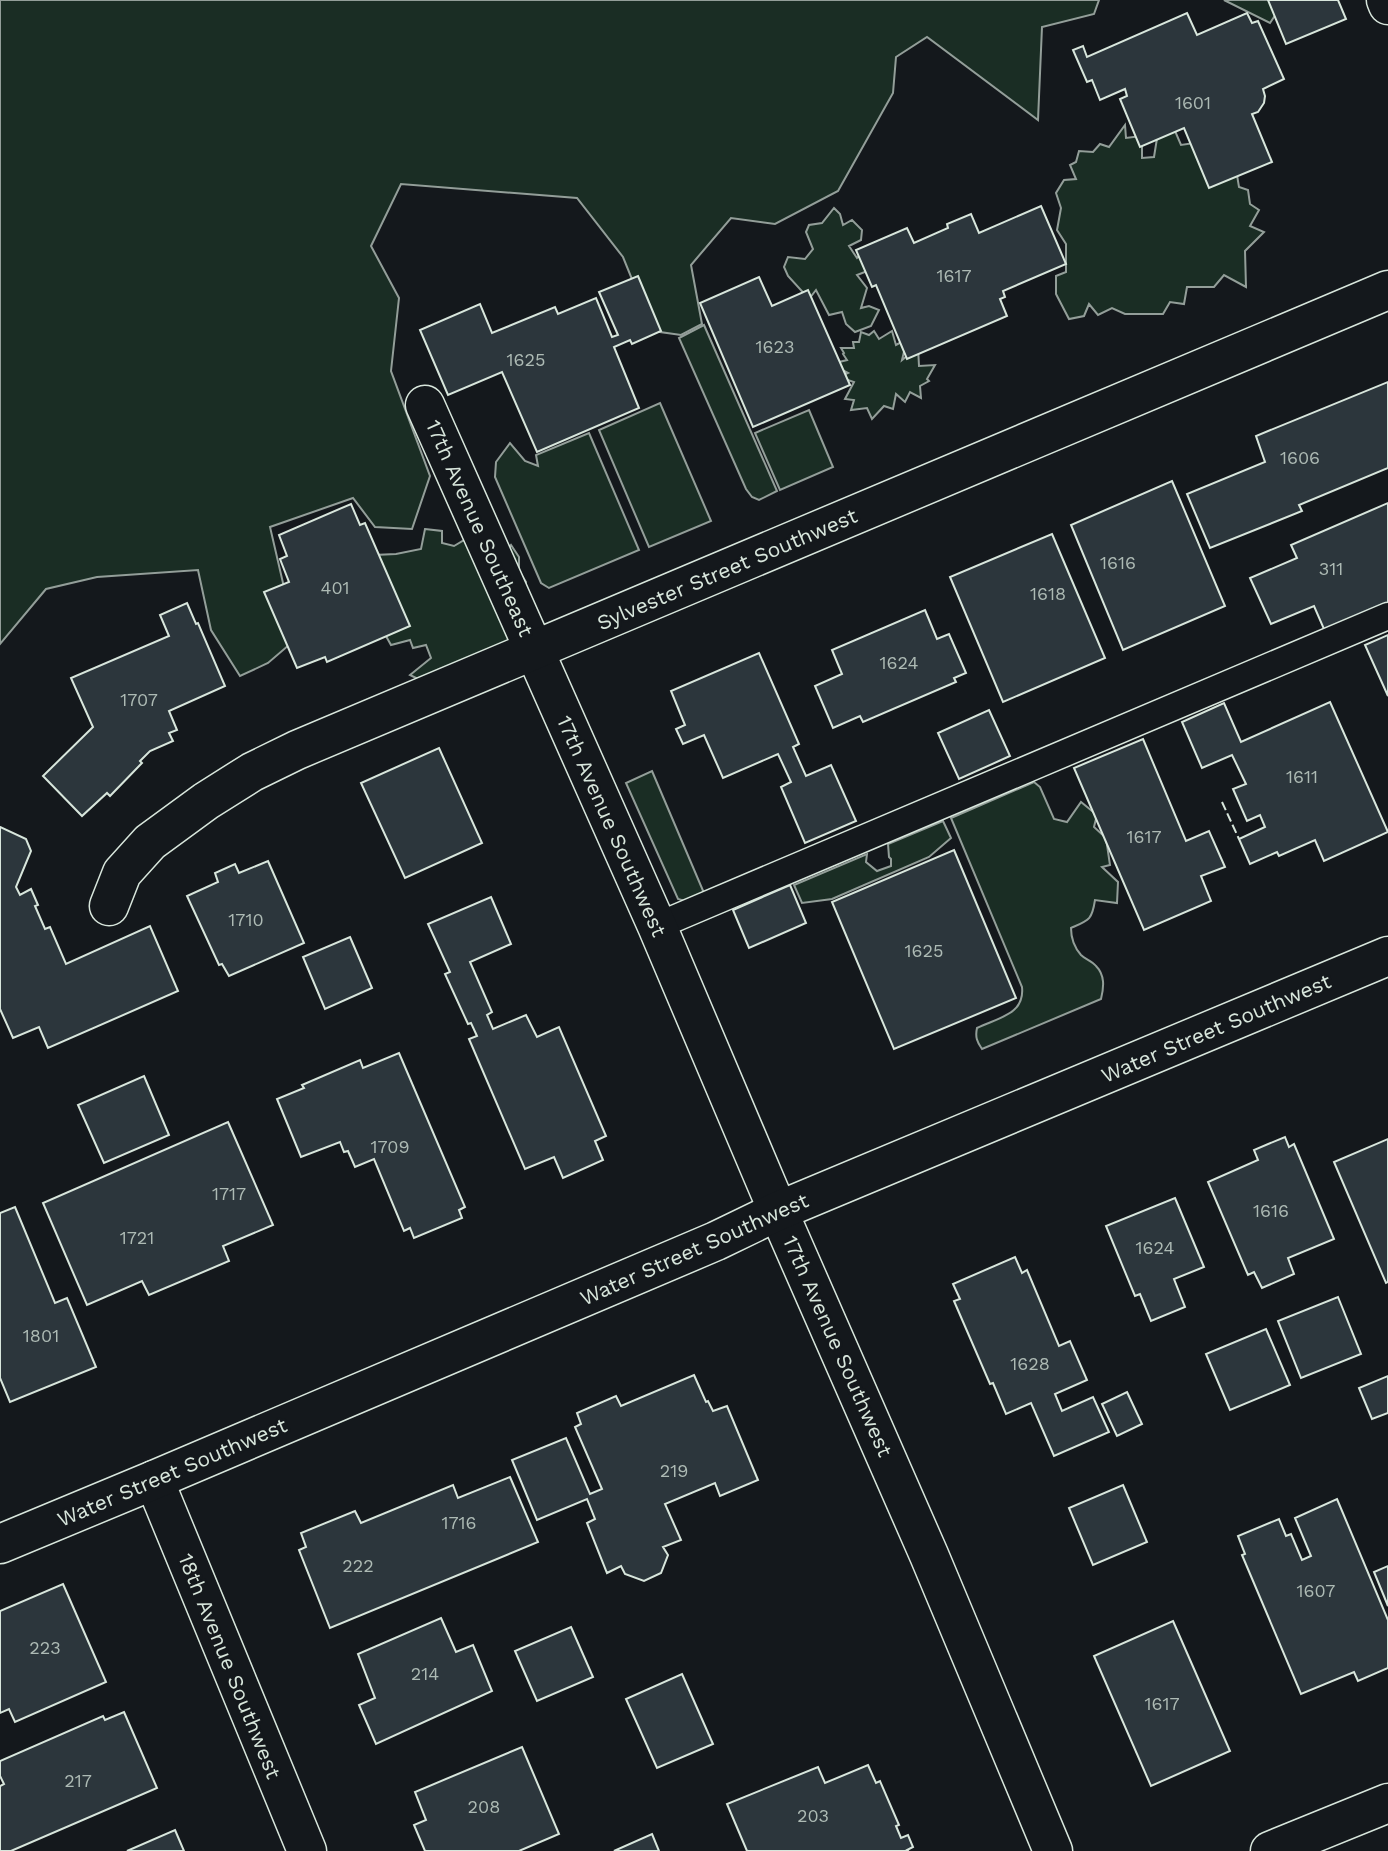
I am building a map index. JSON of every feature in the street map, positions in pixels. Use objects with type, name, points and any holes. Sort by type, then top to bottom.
[{"type":"street","name":"Sylvester Street Southwest","points":[[109,906],[121,873],[150,842],[251,772],[297,750],[1388,290]]},
{"type":"street","name":"17th Avenue Southeast","points":[[425,405],[535,651]]},
{"type":"street","name":"17th Avenue Southwest","points":[[535,651],[929,1555],[1053,1851]]},
{"type":"street","name":"Water Street Southwest","points":[[0,1544],[716,1241],[778,1211],[1388,956]]},
{"type":"street","name":"18th Avenue Southwest","points":[[154,1480],[307,1851]]},
{"type":"street","points":[[1270,1851],[1388,1803]]},
{"type":"lane","points":[[657,926],[1388,616]]},
{"type":"green space","points":[[0,0],[1099,0],[1094,14],[1042,27],[1038,120],[927,37],[896,57],[893,93],[838,191],[775,224],[731,218],[691,265],[702,324],[681,335],[653,331],[623,257],[577,198],[401,184],[371,246],[399,298],[391,371],[430,476],[412,529],[375,527],[353,498],[270,527],[296,639],[268,663],[240,676],[211,630],[198,570],[97,577],[46,589],[0,644]]},
{"type":"green space","points":[[1224,0],[1283,0],[1284,2],[1270,23]]},
{"type":"green space","points":[[1172,124],[1181,145],[1201,142],[1235,163],[1239,187],[1248,190],[1250,204],[1259,210],[1250,226],[1264,232],[1245,251],[1246,287],[1224,275],[1214,287],[1187,287],[1184,304],[1170,302],[1163,314],[1125,314],[1112,308],[1098,315],[1089,304],[1084,316],[1069,319],[1056,294],[1056,276],[1066,272],[1066,244],[1057,230],[1061,208],[1056,193],[1064,180],[1076,179],[1070,165],[1076,162],[1079,151],[1093,152],[1100,144],[1109,147],[1125,125],[1126,138],[1142,136],[1142,158],[1154,157],[1159,126]]},
{"type":"green space","points":[[834,208],[840,214],[843,225],[852,220],[862,230],[861,240],[849,246],[857,258],[862,253],[878,267],[857,275],[867,288],[861,308],[869,306],[879,310],[871,326],[855,332],[846,324],[842,312],[829,315],[816,290],[809,299],[788,276],[784,267],[788,257],[805,259],[813,249],[806,232],[809,225],[822,223]]},
{"type":"green space","points":[[704,325],[777,491],[759,500],[752,497],[746,489],[679,338]]},
{"type":"green space","points":[[874,331],[879,339],[892,331],[896,345],[907,339],[902,360],[918,347],[919,366],[935,365],[927,379],[929,381],[920,386],[921,398],[910,392],[905,402],[896,394],[893,409],[884,406],[872,419],[867,408],[851,410],[854,400],[845,399],[854,382],[839,377],[848,373],[831,364],[847,360],[841,348],[854,348],[853,342],[859,342],[861,332],[869,335]]},
{"type":"green space","points":[[660,403],[711,521],[649,547],[599,430]]},
{"type":"green space","points":[[809,410],[833,467],[780,490],[755,433]]},
{"type":"green space","points":[[589,433],[639,550],[549,588],[541,583],[495,477],[496,462],[510,443],[525,461],[538,466],[536,455]]},
{"type":"green space","points":[[425,529],[442,531],[442,543],[454,546],[466,539],[502,557],[511,545],[519,557],[519,571],[526,582],[516,645],[430,685],[410,675],[431,658],[426,645],[413,648],[410,640],[391,645],[382,629],[374,555],[421,549]]},
{"type":"green space","points":[[652,771],[704,893],[685,901],[678,899],[626,783]]},
{"type":"green space","points":[[1034,782],[1040,787],[1054,819],[1067,822],[1081,802],[1097,815],[1094,827],[1106,838],[1110,865],[1102,867],[1118,882],[1117,903],[1095,900],[1089,918],[1071,928],[1073,942],[1079,952],[1101,973],[1102,995],[1101,999],[982,1049],[977,1039],[977,1028],[1014,1010],[1022,996],[1022,987],[951,818]]},
{"type":"green space","points":[[943,821],[951,838],[929,857],[832,899],[802,903],[794,885],[867,854],[866,862],[877,871],[891,866],[888,844]]},
{"type":"building","points":[[1268,0],[1338,0],[1346,19],[1286,44]]},
{"type":"building","points":[[1187,13],[1197,35],[1247,13],[1252,23],[1258,21],[1284,79],[1263,89],[1264,103],[1258,112],[1252,114],[1272,162],[1209,188],[1184,128],[1140,147],[1120,99],[1127,96],[1125,89],[1100,100],[1092,80],[1087,82],[1073,50],[1083,46],[1087,57]]},
{"type":"building","points":[[1041,206],[1066,264],[1003,291],[1005,297],[1000,299],[1007,316],[907,359],[876,285],[872,287],[856,250],[907,228],[914,243],[971,214],[979,233]]},
{"type":"building","points":[[638,276],[661,331],[632,344],[630,340],[614,347],[639,408],[537,452],[502,372],[448,395],[420,330],[480,304],[492,333],[555,307],[558,314],[596,298],[612,337],[618,335],[599,292]]},
{"type":"building","points":[[759,277],[772,306],[808,290],[850,385],[753,427],[700,303]]},
{"type":"building","points":[[1388,382],[1388,468],[1299,505],[1302,511],[1210,548],[1187,494],[1265,462],[1256,436]]},
{"type":"building","points":[[1172,481],[1225,606],[1123,650],[1071,525]]},
{"type":"building","points":[[1388,503],[1388,609],[1327,636],[1314,606],[1271,624],[1250,578],[1297,558],[1291,545]]},
{"type":"building","points":[[351,504],[360,525],[365,523],[410,626],[327,662],[325,657],[297,668],[264,592],[289,582],[280,559],[287,556],[279,535]]},
{"type":"building","points":[[1052,534],[1105,658],[1003,702],[950,577]]},
{"type":"building","points":[[187,603],[225,686],[169,711],[177,730],[169,733],[173,741],[150,751],[110,796],[107,793],[82,816],[43,776],[93,727],[71,678],[169,636],[160,615]]},
{"type":"building","points":[[925,610],[937,639],[949,634],[966,673],[954,678],[956,682],[863,722],[860,716],[833,728],[815,686],[842,674],[832,650]]},
{"type":"building","points":[[1388,635],[1388,696],[1365,645]]},
{"type":"building","points":[[759,653],[799,744],[793,747],[806,776],[831,765],[856,821],[805,843],[781,787],[791,782],[778,754],[723,778],[704,735],[683,744],[676,729],[685,725],[671,691]]},
{"type":"building","points":[[1330,702],[1388,832],[1324,861],[1315,840],[1279,856],[1277,852],[1250,864],[1239,839],[1265,827],[1260,815],[1247,821],[1233,789],[1246,784],[1232,755],[1202,768],[1182,722],[1224,703],[1241,742]]},
{"type":"building","points":[[989,710],[1010,756],[959,779],[938,733]]},
{"type":"building","points":[[1143,739],[1186,841],[1209,831],[1225,867],[1201,876],[1211,901],[1144,930],[1074,768]]},
{"type":"building","points":[[439,748],[482,843],[405,878],[361,783]]},
{"type":"building","points":[[0,827],[26,839],[31,851],[16,887],[20,895],[31,889],[45,929],[50,927],[66,964],[150,926],[178,991],[48,1048],[39,1027],[13,1038],[0,1009]]},
{"type":"building","points":[[954,850],[1016,998],[894,1049],[832,902]]},
{"type":"building","points":[[268,861],[304,943],[229,976],[222,964],[219,965],[187,896],[218,882],[215,873],[235,864],[239,873]]},
{"type":"building","points":[[790,885],[806,923],[749,948],[733,910]]},
{"type":"building","points":[[491,897],[511,944],[470,962],[492,1012],[487,1015],[493,1029],[526,1015],[537,1037],[559,1027],[606,1136],[595,1141],[603,1160],[563,1178],[554,1157],[525,1169],[469,1039],[477,1036],[471,1023],[468,1024],[445,974],[450,972],[428,924]]},
{"type":"building","points":[[350,937],[372,988],[325,1009],[303,957]]},
{"type":"building","points":[[399,1053],[465,1207],[459,1210],[462,1218],[414,1238],[410,1228],[404,1231],[374,1159],[355,1167],[348,1151],[344,1152],[340,1142],[301,1157],[277,1099],[360,1060],[363,1068]]},
{"type":"building","points":[[144,1076],[169,1135],[104,1163],[78,1105]]},
{"type":"building","points":[[228,1122],[273,1225],[223,1246],[229,1261],[149,1295],[142,1281],[87,1305],[43,1203]]},
{"type":"building","points":[[1285,1137],[1289,1147],[1294,1144],[1334,1239],[1288,1258],[1294,1274],[1262,1288],[1254,1272],[1248,1275],[1208,1182],[1258,1160],[1254,1150]]},
{"type":"building","points":[[1388,1139],[1388,1282],[1386,1283],[1334,1162]]},
{"type":"building","points":[[1175,1198],[1204,1267],[1174,1279],[1185,1307],[1151,1321],[1140,1294],[1135,1296],[1106,1226]]},
{"type":"building","points":[[15,1207],[55,1303],[67,1298],[96,1367],[10,1402],[0,1378],[0,1213]]},
{"type":"building","points":[[1015,1257],[1022,1273],[1027,1270],[1059,1346],[1070,1341],[1087,1380],[1055,1394],[1062,1411],[1093,1397],[1109,1432],[1054,1456],[1031,1403],[1006,1414],[954,1301],[960,1299],[953,1284]]},
{"type":"building","points":[[1338,1297],[1361,1354],[1301,1378],[1278,1321]]},
{"type":"building","points":[[1266,1329],[1290,1385],[1230,1410],[1206,1354]]},
{"type":"building","points":[[694,1375],[713,1411],[727,1406],[758,1480],[720,1496],[715,1483],[665,1504],[681,1540],[663,1547],[668,1555],[661,1573],[644,1581],[625,1574],[621,1566],[607,1573],[587,1523],[595,1519],[587,1499],[537,1520],[512,1460],[566,1438],[590,1494],[602,1489],[575,1427],[581,1424],[577,1413],[616,1396],[621,1406]]},
{"type":"building","points":[[1388,1376],[1388,1413],[1372,1419],[1359,1388]]},
{"type":"building","points":[[1127,1392],[1142,1424],[1117,1436],[1102,1404]]},
{"type":"building","points":[[510,1477],[538,1542],[330,1628],[299,1550],[306,1547],[301,1533],[355,1511],[361,1523],[453,1485],[458,1498]]},
{"type":"building","points":[[1123,1485],[1147,1542],[1093,1565],[1069,1508]]},
{"type":"building","points":[[1337,1499],[1388,1620],[1388,1668],[1358,1681],[1354,1672],[1301,1694],[1242,1555],[1245,1554],[1238,1536],[1279,1519],[1286,1536],[1291,1534],[1302,1560],[1311,1556],[1295,1518]]},
{"type":"building","points":[[1388,1566],[1388,1606],[1374,1572]]},
{"type":"building","points":[[63,1584],[106,1682],[15,1722],[9,1709],[0,1713],[0,1611]]},
{"type":"building","points":[[441,1618],[456,1652],[473,1645],[492,1691],[376,1744],[359,1705],[375,1698],[358,1654]]},
{"type":"building","points":[[1173,1621],[1230,1751],[1151,1786],[1094,1656]]},
{"type":"building","points":[[571,1627],[593,1677],[537,1701],[515,1651]]},
{"type":"building","points":[[682,1674],[713,1744],[657,1768],[626,1699]]},
{"type":"building","points":[[124,1712],[157,1788],[11,1851],[0,1851],[0,1786],[4,1784],[0,1776],[0,1761],[103,1716],[105,1720]]},
{"type":"building","points":[[522,1747],[559,1834],[519,1851],[425,1851],[414,1825],[426,1820],[415,1792]]},
{"type":"building","points":[[868,1765],[876,1783],[880,1781],[899,1825],[896,1826],[901,1838],[908,1835],[913,1847],[908,1851],[747,1851],[727,1804],[818,1767],[825,1783]]},
{"type":"building","points":[[175,1830],[184,1851],[127,1851]]},
{"type":"building","points":[[652,1834],[659,1851],[614,1851]]},
{"type":"fence","points":[[1222,802],[1239,839]]}]
